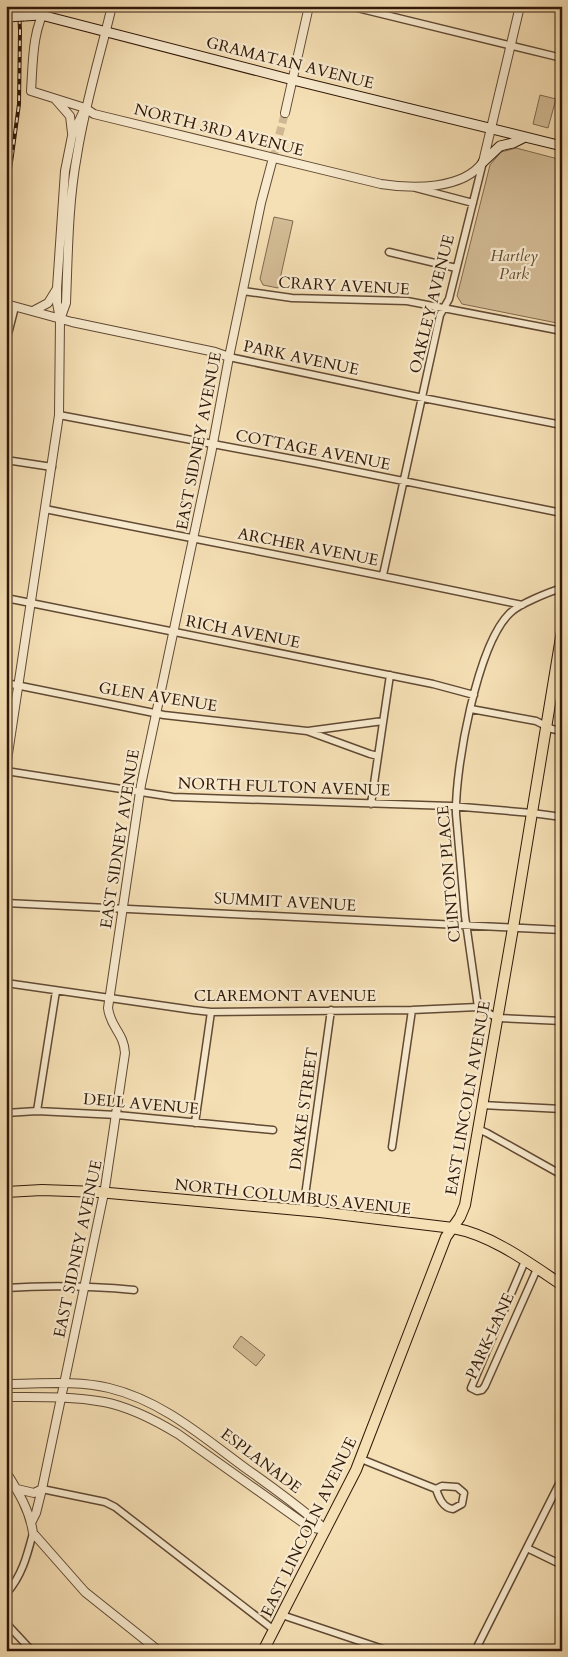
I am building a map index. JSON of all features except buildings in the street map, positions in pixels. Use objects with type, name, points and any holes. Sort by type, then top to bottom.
[{"type":"main road","name":"GRAMATAN AVENUE","points":[[8,17],[41,15],[293,80],[562,146]]},
{"type":"main road","points":[[483,162],[500,146],[513,143],[524,137]]},
{"type":"main road","name":"EAST LINCOLN AVENUE","points":[[264,1651],[361,1459],[446,1237],[465,1205],[561,635]]},
{"type":"main road","name":"NORTH COLUMBUS AVENUE","points":[[6,1192],[42,1190],[104,1193],[303,1210],[453,1228],[469,1231],[526,1261],[562,1285]]},
{"type":"street","points":[[41,15],[47,6]]},
{"type":"street","points":[[60,319],[66,303],[70,212],[75,168],[85,108],[112,6]]},
{"type":"street","points":[[285,113],[309,6]]},
{"type":"street","points":[[349,6],[562,58]]},
{"type":"street","name":"OAKLEY AVENUE","points":[[383,575],[440,316],[448,302],[520,6]]},
{"type":"street","name":"NORTH 3RD AVENUE","points":[[41,15],[37,28],[27,91],[85,108],[94,114],[381,184],[411,187],[473,203]]},
{"type":"street","points":[[55,98],[70,116],[72,136]]},
{"type":"street","points":[[6,767],[59,415],[60,319],[57,288],[65,171],[72,136],[85,108]]},
{"type":"street","name":"EAST SIDNEY AVENUE","points":[[32,1523],[42,1489],[104,1193],[116,1115],[125,1053],[124,1042],[109,1017],[109,998],[140,792],[261,203],[273,158]]},
{"type":"street","name":"NORTH 3RD AVENUE","points":[[411,187],[460,180],[477,170],[483,162]]},
{"type":"street","points":[[62,212],[70,212]]},
{"type":"street","points":[[389,252],[456,268]]},
{"type":"street","points":[[33,311],[48,304],[57,288]]},
{"type":"street","name":"CRARY AVENUE","points":[[243,291],[292,298],[395,300],[562,332]]},
{"type":"street","points":[[6,342],[10,305]]},
{"type":"street","name":"PARK AVENUE","points":[[10,305],[60,319],[423,398],[562,424]]},
{"type":"street","name":"COTTAGE AVENUE","points":[[59,415],[562,513]]},
{"type":"street","points":[[6,460],[52,467]]},
{"type":"street","name":"ARCHER AVENUE","points":[[45,509],[383,575],[522,605]]},
{"type":"street","points":[[522,605],[562,588]]},
{"type":"street","name":"RICH AVENUE","points":[[6,598],[390,675],[474,695]]},
{"type":"street","name":"CLINTON PLACE","points":[[478,1007],[466,925],[456,807],[465,733],[474,695],[493,637],[510,612],[522,605]]},
{"type":"street","points":[[371,804],[390,675]]},
{"type":"street","name":"GLEN AVENUE","points":[[6,683],[156,713],[307,732],[378,756]]},
{"type":"street","points":[[471,710],[536,721],[552,730],[562,731]]},
{"type":"street","name":"GLEN AVENUE","points":[[307,732],[383,721]]},
{"type":"street","name":"NORTH FULTON AVENUE","points":[[6,771],[173,797],[456,807],[562,817]]},
{"type":"street","name":"SUMMIT AVENUE","points":[[6,902],[562,930]]},
{"type":"street","name":"CLAREMONT AVENUE","points":[[6,983],[211,1012],[412,1010],[478,1007]]},
{"type":"street","points":[[37,1111],[56,991]]},
{"type":"street","points":[[478,1007],[497,1018],[562,1021]]},
{"type":"street","name":"DRAKE STREET","points":[[303,1210],[331,1010]]},
{"type":"street","points":[[392,1147],[412,1010]]},
{"type":"street","points":[[195,1123],[211,1012]]},
{"type":"street","points":[[482,1104],[562,1109]]},
{"type":"street","name":"DELL AVENUE","points":[[6,1113],[37,1111],[116,1115],[273,1130]]},
{"type":"street","points":[[478,1129],[487,1132],[562,1175]]},
{"type":"street","name":"PARK LANE","points":[[526,1261],[474,1390],[482,1390],[485,1386],[537,1269]]},
{"type":"street","points":[[6,1288],[35,1286],[134,1290]]},
{"type":"street","name":"ESPLANADE","points":[[6,1384],[64,1384],[107,1387],[132,1395],[160,1408],[205,1437],[305,1511],[326,1530]]},
{"type":"street","name":"ESPLANADE","points":[[6,1397],[61,1397],[105,1402],[128,1409],[162,1425],[200,1449],[300,1521],[310,1527],[326,1530]]},
{"type":"street","points":[[361,1459],[436,1489],[444,1506],[448,1508],[453,1509],[462,1504],[464,1493],[457,1487],[442,1486],[436,1489]]},
{"type":"street","points":[[6,1472],[17,1489],[32,1523],[33,1533],[26,1562],[20,1575],[6,1594]]},
{"type":"street","points":[[475,1651],[562,1478]]},
{"type":"street","points":[[17,1489],[34,1493],[42,1489],[105,1502],[115,1507],[274,1630]]},
{"type":"street","points":[[33,1533],[86,1592],[160,1651]]},
{"type":"street","points":[[527,1548],[562,1564]]},
{"type":"street","points":[[282,1615],[389,1651]]},
{"type":"street","points":[[6,1623],[32,1651]]},
{"type":"green space","points":[[540,95],[556,99],[548,128],[533,124]]},
{"type":"green space","name":"Hartley Park","points":[[516,148],[562,160],[562,324],[462,304],[457,296],[490,165],[501,152]]},
{"type":"green space","points":[[274,217],[293,221],[278,288],[263,285],[260,279]]},
{"type":"green space","points":[[241,1336],[265,1355],[256,1366],[233,1347]]},
{"type":"tunnel","points":[[273,158],[285,113]]},
{"type":"railway","points":[[6,139],[10,105],[11,6]]},
{"type":"railway","points":[[6,199],[19,104],[19,6]]}]
